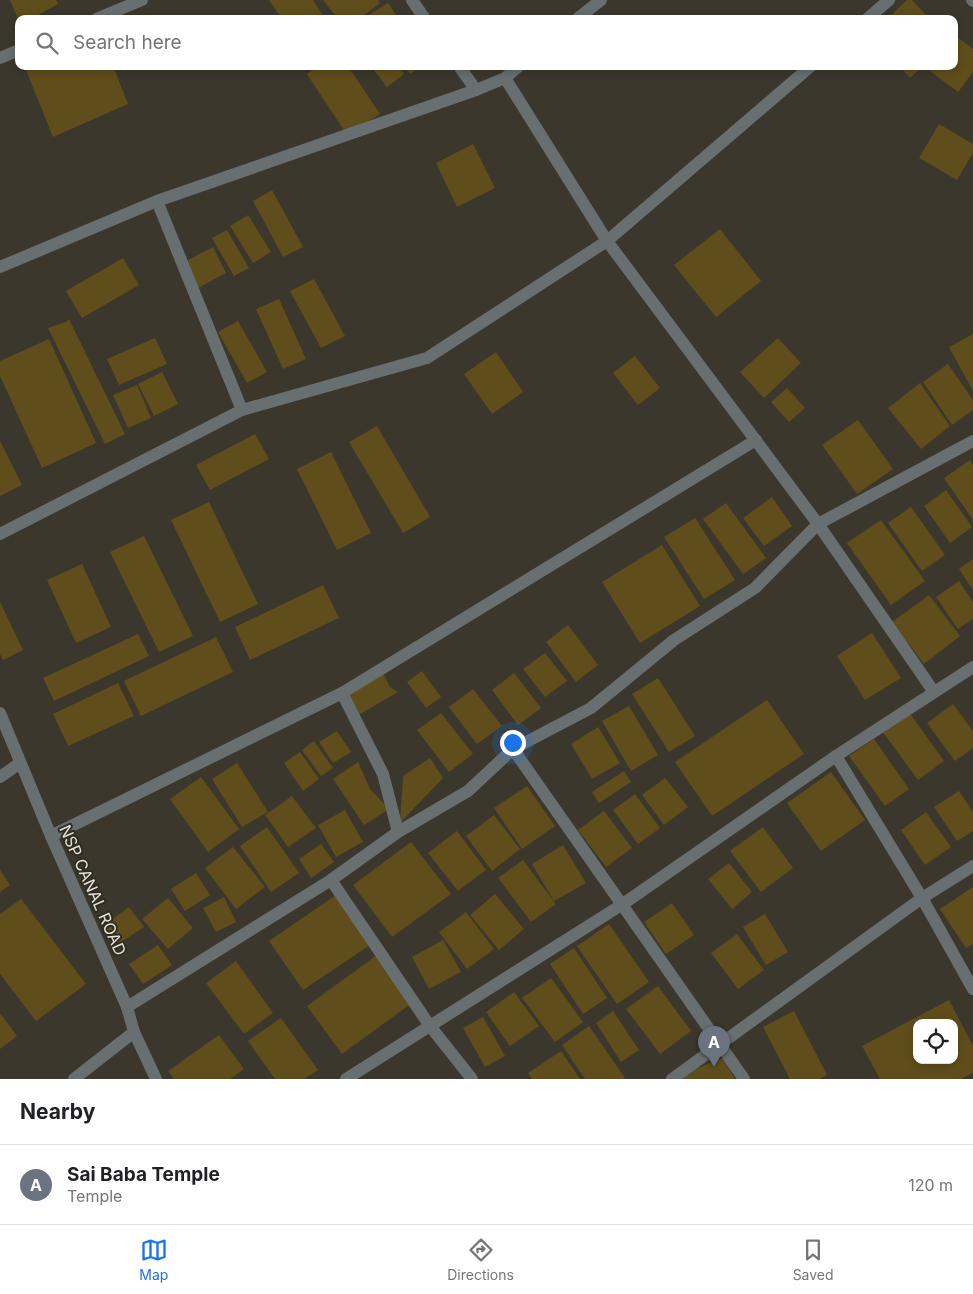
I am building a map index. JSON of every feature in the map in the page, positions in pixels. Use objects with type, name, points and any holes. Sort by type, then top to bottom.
[{"type":"street","points":[[106,15],[142,0]]},
{"type":"street","points":[[412,0],[423,15]]},
{"type":"street","points":[[583,15],[601,0]]},
{"type":"street","points":[[872,15],[889,0]]},
{"type":"street","points":[[0,58],[15,52]]},
{"type":"street","points":[[462,70],[476,90]]},
{"type":"street","points":[[0,267],[157,201],[476,90],[504,78],[514,70]]},
{"type":"street","points":[[0,534],[242,410],[427,358],[607,241],[806,70]]},
{"type":"street","points":[[504,78],[607,241],[818,524],[934,692]]},
{"type":"street","points":[[157,201],[242,410]]},
{"type":"street","points":[[50,836],[342,693],[756,440]]},
{"type":"street","points":[[126,1007],[331,880],[398,832],[468,791],[513,749],[591,708],[674,640],[756,588],[818,524],[973,441]]},
{"type":"street","points":[[346,1079],[623,904],[836,756],[973,667]]},
{"type":"street","points":[[342,693],[383,774],[398,832]]},
{"type":"street","name":"NSP CANAL ROAD","points":[[0,713],[50,836],[156,1079]]},
{"type":"street","points":[[513,749],[744,1079]]},
{"type":"street","points":[[836,756],[922,898],[973,990]]},
{"type":"street","points":[[0,777],[20,763]]},
{"type":"street","points":[[672,1079],[922,898],[973,866]]},
{"type":"street","points":[[331,880],[430,1026],[472,1079]]},
{"type":"street","points":[[74,1079],[134,1032]]},
{"type":"building","points":[[10,0],[56,0],[58,4],[38,15],[16,15]]},
{"type":"building","points":[[269,0],[313,0],[322,15],[279,15]]},
{"type":"building","points":[[323,0],[378,0],[380,3],[364,15],[335,15]]},
{"type":"building","points":[[907,0],[912,0],[926,15],[891,15]]},
{"type":"building","points":[[388,3],[396,15],[371,15]]},
{"type":"building","points":[[958,38],[973,49],[973,72],[958,92],[930,71],[958,70]]},
{"type":"building","points":[[26,70],[115,70],[128,104],[53,137]]},
{"type":"building","points":[[312,70],[351,70],[380,114],[347,135],[307,74]]},
{"type":"building","points":[[374,70],[401,70],[404,74],[387,87]]},
{"type":"building","points":[[407,70],[416,70],[410,74]]},
{"type":"building","points":[[903,70],[919,70],[910,78]]},
{"type":"building","points":[[939,124],[973,144],[973,153],[957,180],[919,158]]},
{"type":"building","points":[[473,144],[495,188],[457,207],[436,163]]},
{"type":"building","points":[[272,190],[303,247],[283,257],[253,201]]},
{"type":"building","points":[[248,215],[271,252],[253,263],[230,226]]},
{"type":"building","points":[[720,229],[761,281],[716,317],[674,265]]},
{"type":"building","points":[[227,230],[249,268],[234,276],[212,238]]},
{"type":"building","points":[[213,247],[226,273],[198,288],[184,262]]},
{"type":"building","points":[[123,258],[139,285],[82,318],[66,291]]},
{"type":"building","points":[[314,279],[345,336],[321,348],[290,291]]},
{"type":"building","points":[[279,299],[306,359],[283,369],[256,309]]},
{"type":"building","points":[[69,319],[125,434],[105,444],[48,328],[66,322]]},
{"type":"building","points":[[238,321],[267,372],[247,383],[218,332]]},
{"type":"building","points":[[973,334],[973,391],[949,347]]},
{"type":"building","points":[[155,338],[167,364],[119,385],[107,359]]},
{"type":"building","points":[[778,338],[801,363],[764,398],[740,372]]},
{"type":"building","points":[[49,339],[96,443],[42,468],[0,376],[0,361]]},
{"type":"building","points":[[496,352],[523,392],[492,414],[464,374]]},
{"type":"building","points":[[635,356],[660,388],[638,405],[613,373]]},
{"type":"building","points":[[948,364],[973,400],[973,410],[952,425],[923,382]]},
{"type":"building","points":[[162,372],[178,404],[154,416],[138,384]]},
{"type":"building","points":[[920,383],[950,426],[921,449],[888,408]]},
{"type":"building","points":[[137,385],[151,418],[128,428],[113,395]]},
{"type":"building","points":[[787,388],[805,408],[789,422],[771,402]]},
{"type":"building","points":[[858,420],[893,469],[857,494],[822,445]]},
{"type":"building","points":[[377,426],[430,517],[403,533],[349,442]]},
{"type":"building","points":[[255,434],[269,459],[210,490],[196,465]]},
{"type":"building","points":[[0,441],[22,485],[0,496]]},
{"type":"building","points":[[331,452],[371,533],[337,550],[297,469]]},
{"type":"building","points":[[970,460],[973,465],[973,520],[944,478]]},
{"type":"building","points":[[946,490],[972,527],[950,543],[924,506]]},
{"type":"building","points":[[772,497],[792,526],[764,546],[743,518]]},
{"type":"building","points":[[209,502],[258,604],[220,622],[171,520]]},
{"type":"building","points":[[726,503],[766,558],[743,574],[703,519]]},
{"type":"building","points":[[911,507],[945,555],[922,571],[888,523]]},
{"type":"building","points":[[695,518],[735,580],[704,599],[664,537]]},
{"type":"building","points":[[881,520],[925,581],[891,605],[847,543]]},
{"type":"building","points":[[144,536],[193,636],[159,652],[110,552]]},
{"type":"building","points":[[662,545],[700,606],[640,643],[602,582]]},
{"type":"building","points":[[973,559],[973,590],[959,569]]},
{"type":"building","points":[[82,564],[111,627],[76,643],[47,580]]},
{"type":"building","points":[[959,581],[973,602],[973,619],[958,629],[936,597]]},
{"type":"building","points":[[323,585],[339,618],[250,660],[235,627]]},
{"type":"building","points":[[929,595],[960,636],[924,664],[892,622]]},
{"type":"building","points":[[0,602],[23,650],[3,660],[0,654]]},
{"type":"building","points":[[568,625],[598,665],[576,682],[546,642]]},
{"type":"building","points":[[872,633],[901,678],[865,700],[837,656]]},
{"type":"building","points":[[138,634],[149,656],[54,701],[43,678]]},
{"type":"building","points":[[216,637],[233,672],[141,716],[124,681]]},
{"type":"building","points":[[545,653],[567,681],[545,697],[523,669]]},
{"type":"building","points":[[422,671],[441,697],[426,708],[407,682]]},
{"type":"building","points":[[383,673],[390,687],[398,692],[355,717],[346,692]]},
{"type":"building","points":[[514,673],[541,708],[518,725],[492,690]]},
{"type":"building","points":[[658,678],[695,736],[669,752],[632,694]]},
{"type":"building","points":[[118,683],[134,716],[68,746],[53,714]]},
{"type":"building","points":[[473,689],[502,726],[477,744],[449,707]]},
{"type":"building","points":[[767,700],[804,754],[712,816],[675,762]]},
{"type":"building","points":[[953,704],[973,731],[973,748],[955,761],[927,723]]},
{"type":"building","points":[[629,706],[658,755],[631,771],[602,721]]},
{"type":"building","points":[[909,712],[944,761],[918,780],[882,731]]},
{"type":"building","points":[[441,713],[473,754],[449,772],[417,730]]},
{"type":"building","points":[[598,727],[620,763],[592,779],[571,744]]},
{"type":"building","points":[[337,731],[351,752],[333,763],[319,742]]},
{"type":"building","points":[[874,739],[909,789],[885,806],[849,756]]},
{"type":"building","points":[[314,741],[333,768],[321,776],[302,750]]},
{"type":"building","points":[[300,752],[319,779],[303,791],[284,763]]},
{"type":"building","points":[[430,758],[443,778],[400,823],[403,776]]},
{"type":"building","points":[[358,762],[370,789],[389,809],[364,825],[333,779]]},
{"type":"building","points":[[237,763],[268,812],[242,827],[212,779]]},
{"type":"building","points":[[624,771],[631,782],[599,803],[592,792]]},
{"type":"building","points":[[831,772],[865,820],[821,851],[787,803]]},
{"type":"building","points":[[201,777],[239,829],[208,852],[170,799]]},
{"type":"building","points":[[665,778],[688,807],[664,825],[642,795]]},
{"type":"building","points":[[527,786],[555,826],[522,849],[494,808]]},
{"type":"building","points":[[959,791],[973,812],[973,831],[957,841],[934,807]]},
{"type":"building","points":[[635,794],[660,828],[638,844],[613,810]]},
{"type":"building","points":[[292,796],[316,828],[288,847],[265,815]]},
{"type":"building","points":[[345,810],[363,842],[336,857],[318,825]]},
{"type":"building","points":[[604,811],[632,848],[606,867],[578,830]]},
{"type":"building","points":[[926,812],[951,847],[925,865],[901,830]]},
{"type":"building","points":[[494,815],[520,849],[492,871],[466,836]]},
{"type":"building","points":[[267,827],[299,873],[271,892],[240,846]]},
{"type":"building","points":[[763,827],[793,868],[761,892],[730,851]]},
{"type":"building","points":[[457,831],[486,870],[458,891],[428,853]]},
{"type":"building","points":[[411,842],[451,894],[392,937],[353,885]]},
{"type":"building","points":[[321,844],[334,862],[311,878],[299,859]]},
{"type":"building","points":[[563,845],[586,883],[554,901],[532,864]]},
{"type":"building","points":[[233,847],[265,887],[236,909],[205,868]]},
{"type":"building","points":[[523,860],[556,904],[531,922],[498,878]]},
{"type":"building","points":[[729,863],[752,892],[732,909],[708,879]]},
{"type":"building","points":[[0,870],[10,885],[0,892]]},
{"type":"building","points":[[196,873],[210,895],[185,911],[171,889]]},
{"type":"building","points":[[973,887],[973,944],[966,948],[940,909]]},
{"type":"building","points":[[339,893],[373,943],[303,990],[269,941]]},
{"type":"building","points":[[495,894],[524,929],[499,950],[470,915]]},
{"type":"building","points":[[224,897],[236,922],[216,932],[203,908]]},
{"type":"building","points":[[168,898],[193,928],[168,949],[142,919]]},
{"type":"building","points":[[21,899],[86,984],[36,1021],[0,974],[0,914]]},
{"type":"building","points":[[672,903],[694,935],[666,954],[644,922]]},
{"type":"building","points":[[129,907],[144,927],[117,945],[103,926]]},
{"type":"building","points":[[466,912],[494,949],[467,969],[439,932]]},
{"type":"building","points":[[765,914],[788,952],[766,965],[743,927]]},
{"type":"building","points":[[609,924],[649,982],[617,1004],[577,946]]},
{"type":"building","points":[[737,934],[764,970],[738,989],[711,953]]},
{"type":"building","points":[[443,940],[461,972],[429,989],[412,957]]},
{"type":"building","points":[[158,945],[172,965],[143,984],[129,964]]},
{"type":"building","points":[[574,948],[607,998],[583,1014],[550,964]]},
{"type":"building","points":[[377,955],[412,1003],[342,1054],[307,1006]]},
{"type":"building","points":[[236,961],[273,1013],[244,1034],[206,983]]},
{"type":"building","points":[[551,978],[583,1022],[555,1042],[522,998]]},
{"type":"building","points":[[658,986],[691,1031],[660,1054],[626,1009]]},
{"type":"building","points":[[514,992],[539,1026],[510,1046],[486,1012]]},
{"type":"building","points":[[949,1000],[973,1046],[973,1073],[961,1079],[880,1079],[862,1046],[913,1019],[913,1064],[958,1064],[958,1019],[913,1019]]},
{"type":"building","points":[[613,1011],[639,1050],[621,1062],[596,1023]]},
{"type":"building","points":[[794,1011],[827,1075],[819,1079],[790,1079],[763,1027]]},
{"type":"building","points":[[0,1013],[17,1036],[0,1049]]},
{"type":"building","points":[[483,1017],[505,1056],[485,1067],[463,1028]]},
{"type":"building","points":[[281,1018],[318,1070],[304,1079],[275,1079],[248,1041]]},
{"type":"building","points":[[589,1026],[625,1078],[585,1079],[562,1045]]},
{"type":"building","points":[[219,1035],[244,1069],[230,1079],[174,1079],[168,1071]]},
{"type":"building","points":[[561,1051],[580,1079],[532,1079],[528,1073]]},
{"type":"building","points":[[722,1058],[735,1079],[684,1079],[681,1075]]},
{"type":"place","name":"Sai Baba Temple","points":[[714,1067]]}]
